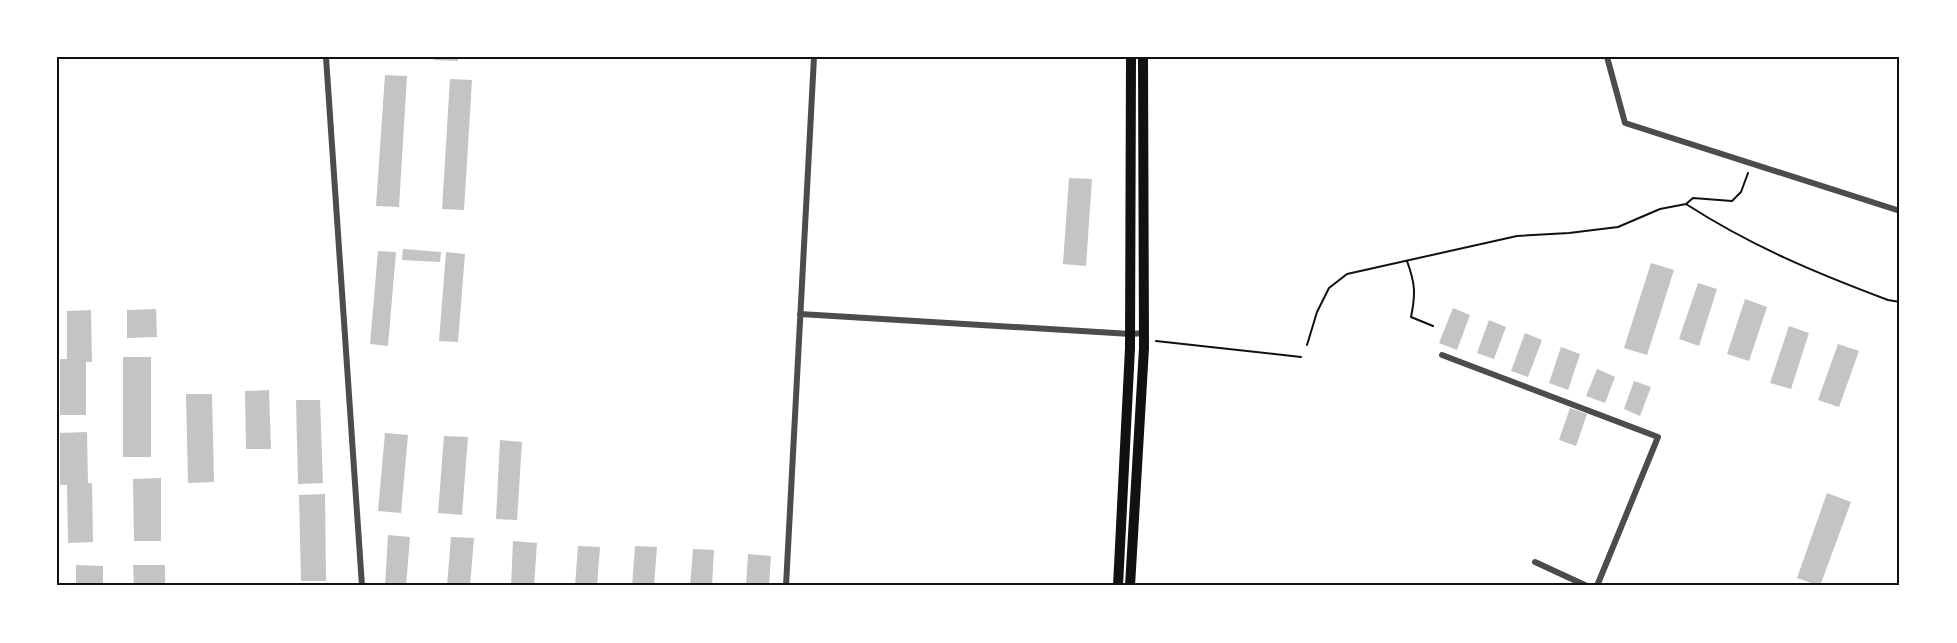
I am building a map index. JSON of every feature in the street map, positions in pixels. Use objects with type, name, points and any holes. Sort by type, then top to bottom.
[{"type":"main road","points":[[1118,586],[1131,334],[1131,57]]},
{"type":"main road","points":[[1130,586],[1144,337],[1143,57]]},
{"type":"street","points":[[326,57],[362,586]]},
{"type":"street","points":[[786,586],[813,57]]},
{"type":"street","points":[[1607,57],[1624,123],[1900,211]]},
{"type":"street","points":[[800,314],[1131,334],[1144,337]]},
{"type":"street","points":[[1442,355],[1658,437],[1597,586]]},
{"type":"street","points":[[1535,562],[1587,586]]},
{"type":"path","points":[[1307,345],[1317,312],[1329,288],[1347,274],[1517,236],[1618,227],[1660,209],[1686,204],[1693,198],[1732,201],[1742,192],[1751,163]]},
{"type":"path","points":[[1686,204],[1768,252],[1813,272],[1888,300],[1900,302]]},
{"type":"path","points":[[1407,261],[1414,281],[1415,297],[1411,316],[1433,326]]},
{"type":"path","points":[[1144,337],[1301,357]]},
{"type":"building","points":[[434,57],[458,57],[458,61],[434,60]]},
{"type":"building","points":[[385,75],[407,76],[399,207],[376,206]]},
{"type":"building","points":[[450,79],[472,80],[464,210],[442,209]]},
{"type":"building","points":[[1069,178],[1092,179],[1086,266],[1063,264]]},
{"type":"building","points":[[403,249],[441,252],[440,262],[402,260]]},
{"type":"building","points":[[378,251],[396,252],[388,346],[370,344]]},
{"type":"building","points":[[446,252],[465,254],[458,342],[439,341]]},
{"type":"building","points":[[1651,263],[1674,270],[1647,355],[1624,348]]},
{"type":"building","points":[[1698,283],[1717,289],[1699,346],[1679,339]]},
{"type":"building","points":[[1745,299],[1767,307],[1749,361],[1727,354]]},
{"type":"building","points":[[1453,308],[1470,315],[1457,350],[1439,343]]},
{"type":"building","points":[[156,309],[157,337],[127,338],[127,310]]},
{"type":"building","points":[[91,310],[92,362],[86,362],[86,415],[60,415],[60,359],[67,359],[67,311]]},
{"type":"building","points":[[1489,320],[1506,327],[1494,359],[1477,353]]},
{"type":"building","points":[[1789,326],[1809,333],[1791,389],[1770,383]]},
{"type":"building","points":[[1525,333],[1542,340],[1528,377],[1511,371]]},
{"type":"building","points":[[1838,344],[1859,351],[1839,407],[1818,400]]},
{"type":"building","points":[[1561,347],[1580,354],[1568,390],[1549,383]]},
{"type":"building","points":[[123,357],[151,357],[151,457],[123,457]]},
{"type":"building","points":[[1597,369],[1615,377],[1605,403],[1586,396]]},
{"type":"building","points":[[1634,381],[1651,387],[1640,416],[1624,409]]},
{"type":"building","points":[[269,390],[271,449],[246,449],[245,391]]},
{"type":"building","points":[[186,394],[212,394],[214,482],[188,483]]},
{"type":"building","points":[[296,400],[320,400],[323,483],[298,484]]},
{"type":"building","points":[[1570,408],[1587,414],[1576,446],[1559,440]]},
{"type":"building","points":[[87,432],[88,483],[92,483],[93,542],[68,543],[67,485],[60,485],[60,433]]},
{"type":"building","points":[[385,433],[408,435],[401,513],[378,511]]},
{"type":"building","points":[[444,436],[468,437],[462,515],[438,513]]},
{"type":"building","points":[[500,440],[522,442],[517,520],[496,519]]},
{"type":"building","points":[[161,478],[161,541],[134,541],[133,479]]},
{"type":"building","points":[[1827,493],[1851,502],[1820,586],[1797,578]]},
{"type":"building","points":[[325,494],[326,581],[301,581],[299,495]]},
{"type":"building","points":[[388,535],[410,537],[406,586],[385,586]]},
{"type":"building","points":[[451,537],[474,538],[470,586],[447,586]]},
{"type":"building","points":[[513,541],[537,543],[534,586],[511,586]]},
{"type":"building","points":[[578,546],[600,547],[597,586],[575,586]]},
{"type":"building","points":[[635,546],[657,547],[654,586],[632,586]]},
{"type":"building","points":[[693,549],[714,550],[712,586],[690,586]]},
{"type":"building","points":[[748,554],[771,556],[769,586],[746,586]]},
{"type":"building","points":[[76,565],[103,566],[103,586],[76,586]]},
{"type":"building","points":[[133,565],[165,565],[165,586],[134,586]]}]
